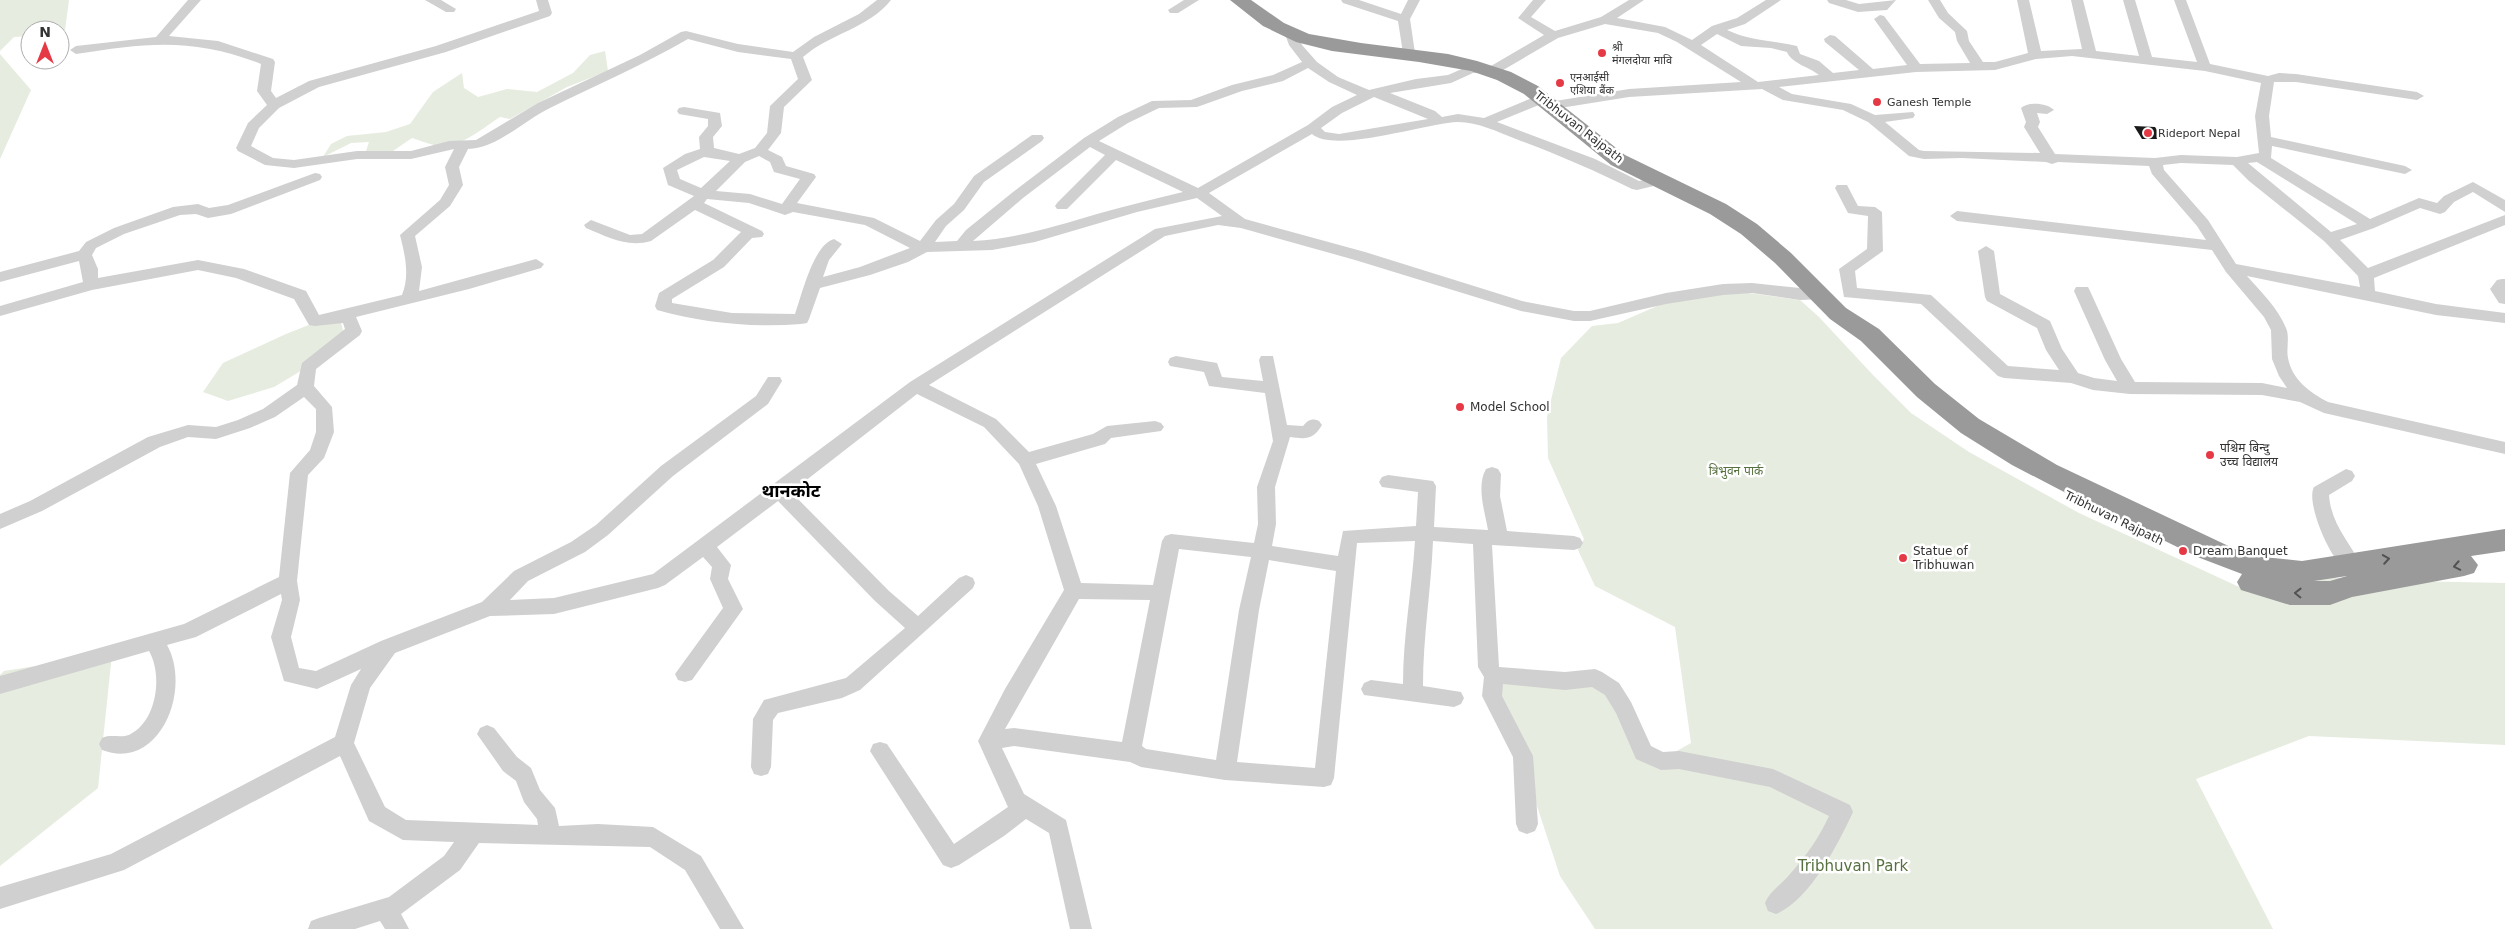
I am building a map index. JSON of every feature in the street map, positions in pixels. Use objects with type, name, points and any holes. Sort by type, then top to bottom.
[{"type":"highway","name":"Tribhuvan Rajpath","points":[[1239,0],[1272,23],[1292,34],[1336,44],[1409,53],[1493,70],[1524,85],[1549,102],[1616,159],[1712,206],[1745,226],[1776,252],[1838,314],[1847,334],[1908,397],[1941,423],[2006,456],[2247,566],[2280,573],[2302,572],[2505,540]]},
{"type":"highway","name":"Tribhuvan Rajpath","points":[[2006,456],[2075,500],[2230,575],[2290,593],[2330,593],[2352,586],[2505,557]]},
{"type":"street","points":[[161,38],[176,18],[196,0]]},
{"type":"street","points":[[431,0],[450,9]]},
{"type":"street","points":[[542,0],[546,13],[441,49],[314,84],[274,105],[253,126],[243,148],[270,162],[294,164],[357,155],[411,155],[449,145],[479,144],[543,106],[645,58],[686,35],[738,48],[796,56]]},
{"type":"street","points":[[796,56],[822,36],[860,20],[885,0]]},
{"type":"street","points":[[1174,10],[1193,0]]},
{"type":"street","points":[[1347,0],[1404,19]]},
{"type":"street","points":[[1409,53],[1404,19],[1414,0]]},
{"type":"street","points":[[1540,0],[1529,10],[1524,18],[1553,35]]},
{"type":"street","points":[[698,199],[750,199],[785,210],[792,207],[869,221],[912,244],[924,247],[992,245],[1035,236],[1134,208],[1199,193],[1313,128],[1337,110],[1371,93],[1416,83],[1451,79],[1471,69],[1493,70],[1553,35],[1604,20],[1638,0]]},
{"type":"street","points":[[1692,46],[1716,29],[1741,21],[1775,0]]},
{"type":"street","points":[[1833,0],[1858,8],[1883,7],[1890,0]]},
{"type":"street","points":[[1934,0],[1943,15],[1961,31],[1963,41],[1979,66]]},
{"type":"street","points":[[2023,0],[2034,55]]},
{"type":"street","points":[[2077,0],[2090,54]]},
{"type":"street","points":[[2128,0],[2146,59]]},
{"type":"street","points":[[2180,0],[2205,67]]},
{"type":"street","points":[[1880,19],[1916,68]]},
{"type":"street","points":[[1604,20],[1661,30],[1761,86],[1788,97],[1846,107],[1873,119],[1914,153],[1924,155],[1976,155],[2052,160],[2155,162],[2213,159],[2237,161],[2261,158],[2266,156],[2262,116],[2268,80]]},
{"type":"street","points":[[1716,29],[1741,42],[1771,44],[1792,49],[1795,56],[1814,64],[1830,78]]},
{"type":"street","points":[[1292,34],[1309,62],[1346,87],[1371,93],[1430,114],[1439,121]]},
{"type":"street","points":[[76,50],[161,38],[206,42],[249,54],[268,62],[264,92],[274,105]]},
{"type":"street","points":[[1830,39],[1870,72]]},
{"type":"street","points":[[1485,122],[1549,102],[1598,96],[1761,86],[1916,68],[2004,65],[2034,55],[2072,52],[2205,67],[2268,80],[2279,77],[2296,78],[2417,96]]},
{"type":"street","points":[[591,225],[629,240],[646,238],[698,199],[740,160],[760,151],[774,133],[776,106],[805,80],[796,56]]},
{"type":"street","points":[[961,247],[971,233],[1089,141],[1157,104],[1192,104],[1237,88],[1287,75],[1309,62]]},
{"type":"street","points":[[2047,110],[2028,108],[2033,122],[2031,127],[2052,160]]},
{"type":"street","points":[[684,111],[715,116],[715,126],[706,137],[707,150]]},
{"type":"street","points":[[1873,119],[1908,115]]},
{"type":"street","points":[[1313,128],[1322,135],[1338,138],[1458,118],[1485,122],[1590,162],[1637,186],[1661,180]]},
{"type":"street","points":[[812,285],[865,271],[903,258],[924,247],[941,223],[959,207],[979,179],[1037,138]]},
{"type":"street","points":[[2265,140],[2404,170]]},
{"type":"street","points":[[1089,141],[1182,187],[1199,193],[1242,223]]},
{"type":"street","points":[[408,299],[414,287],[416,267],[407,235],[445,203],[456,185],[452,167],[462,146]]},
{"type":"street","points":[[740,160],[707,150],[696,152],[670,168],[672,182],[753,232],[708,271],[699,272],[665,297],[663,306],[681,311],[780,321],[801,319],[822,259],[834,244]]},
{"type":"street","points":[[760,151],[776,160],[779,169],[809,177],[785,210]]},
{"type":"street","points":[[1062,206],[1115,153]]},
{"type":"street","points":[[2261,158],[2370,225]]},
{"type":"street","points":[[2237,161],[2254,178],[2329,238],[2366,275],[2368,294]]},
{"type":"street","points":[[2155,162],[2157,172],[2203,223],[2231,268],[2271,314],[2279,330],[2280,359],[2287,376],[2304,397]]},
{"type":"street","points":[[0,278],[84,255],[91,245],[120,231],[178,210],[198,209],[208,213],[231,209],[315,177]]},
{"type":"street","points":[[2329,238],[2370,225],[2419,204],[2440,210],[2449,199],[2473,186],[2505,207]]},
{"type":"street","points":[[1842,188],[1853,210],[1875,212],[1875,251],[1847,269],[1850,293],[1925,299],[2004,372],[2072,377],[2093,384],[2130,388],[2262,389],[2304,397],[2324,407],[2505,448]]},
{"type":"street","points":[[1957,216],[2217,246]]},
{"type":"street","points":[[305,388],[324,407],[325,432],[318,453],[299,473],[288,581],[291,600],[281,637],[291,675],[317,680],[388,647],[489,608],[554,606],[658,580],[779,491],[916,386],[1160,232],[1218,220],[1242,223],[1360,256],[1521,306],[1574,316],[1590,316],[1688,294],[1744,288],[1806,296],[1819,295]]},
{"type":"street","points":[[2366,275],[2505,220]]},
{"type":"street","points":[[1986,251],[1994,297],[2044,325],[2054,350],[2072,377]]},
{"type":"street","points":[[84,255],[90,269],[91,285]]},
{"type":"street","points":[[315,321],[469,284],[536,264]]},
{"type":"street","points":[[0,311],[91,285],[198,266],[239,274],[300,295],[315,321]]},
{"type":"street","points":[[2231,268],[2368,294],[2397,302],[2464,314],[2505,318]]},
{"type":"street","points":[[2505,284],[2502,284],[2498,289],[2505,300]]},
{"type":"street","points":[[2082,291],[2113,360],[2130,388]]},
{"type":"street","points":[[0,522],[36,506],[154,442],[188,431],[216,433],[269,413],[305,388],[308,367],[354,331],[349,318],[336,317],[315,321]]},
{"type":"street","points":[[1225,771],[1249,610],[1267,524],[1266,487],[1282,441],[1267,360]]},
{"type":"street","points":[[1176,362],[1211,367],[1215,382],[1271,388]]},
{"type":"street","points":[[489,608],[521,576],[578,547],[602,530],[667,471],[762,400],[774,381]]},
{"type":"street","points":[[916,386],[990,423],[1026,460],[1047,506],[1074,591],[1012,695],[988,741]]},
{"type":"street","points":[[1280,430],[1307,433],[1313,425]]},
{"type":"street","points":[[1026,460],[1099,439],[1107,432],[1155,427]]},
{"type":"street","points":[[1492,474],[1488,667],[1494,675],[1492,696],[1523,756],[1527,824]]},
{"type":"street","points":[[2346,476],[2320,492],[2319,498],[2328,524],[2343,554],[2352,565]]},
{"type":"street","points":[[1388,482],[1427,486],[1421,593],[1413,645],[1414,694]]},
{"type":"street","points":[[779,491],[882,596],[918,628]]},
{"type":"street","points":[[1345,565],[1260,551],[1171,541],[1131,750],[1140,758],[1225,771],[1324,778],[1349,536],[1423,532],[1574,543]]},
{"type":"street","points":[[685,674],[699,652],[721,628],[733,609],[719,579],[722,565],[705,546]]},
{"type":"street","points":[[0,685],[189,631],[288,581]]},
{"type":"street","points":[[761,767],[763,719],[771,706],[842,689],[853,684],[918,628],[966,583]]},
{"type":"street","points":[[1074,591],[1161,593]]},
{"type":"street","points":[[109,744],[131,745],[147,733],[164,704],[167,682],[165,660],[154,642]]},
{"type":"street","points":[[388,647],[361,685],[344,743],[377,814],[403,830],[550,836],[598,834],[653,836],[693,863],[733,929]]},
{"type":"street","points":[[1494,675],[1565,681],[1595,678],[1612,689],[1624,708],[1643,752],[1661,760],[1679,760],[1773,778],[1842,812],[1825,848],[1797,883],[1776,903]]},
{"type":"street","points":[[1371,689],[1454,698]]},
{"type":"street","points":[[488,734],[510,764],[524,775],[531,795],[548,815],[550,836]]},
{"type":"street","points":[[988,741],[1014,737],[1135,753]]},
{"type":"street","points":[[988,741],[1016,800],[1058,827],[1081,929]]},
{"type":"street","points":[[0,898],[116,863],[344,743]]},
{"type":"street","points":[[880,752],[950,858],[996,829],[1025,806]]},
{"type":"street","points":[[324,928],[395,906],[452,863],[474,833]]},
{"type":"street","points":[[385,909],[398,929]]},
{"type":"green space","points":[[0,0],[69,0],[66,20],[20,20],[20,37],[14,37],[0,51]]},
{"type":"green space","points":[[605,51],[608,71],[567,87],[510,119],[500,117],[463,141],[447,146],[439,146],[412,138],[393,151],[366,151],[369,142],[351,143],[323,157],[331,144],[347,136],[386,132],[410,124],[433,92],[462,73],[464,88],[478,97],[507,89],[537,92],[573,73],[590,55]]},
{"type":"green space","points":[[0,54],[31,90],[0,159]]},
{"type":"green space","points":[[1726,290],[1800,300],[1819,317],[1911,413],[1969,452],[2079,513],[2237,586],[2275,596],[2280,573],[2362,580],[2505,583],[2505,745],[2309,736],[2196,779],[2273,929],[1595,929],[1560,876],[1494,675],[1595,678],[1661,760],[1691,743],[1675,627],[1595,586],[1578,550],[1584,539],[1548,458],[1547,417],[1561,358],[1592,326],[1618,323],[1685,294]]},
{"type":"green space","points":[[329,317],[340,319],[344,334],[299,372],[274,387],[228,401],[203,392],[223,363],[286,334]]},
{"type":"green space","points":[[112,654],[98,788],[0,866],[0,675],[4,671]]},
{"type":"building","name":"Rideport Nepal","points":[[2134,126],[2155,127],[2163,139],[2142,139]]},
{"type":"place","name":"श्री मंगलदोया मावि","points":[[1602,53]]},
{"type":"place","name":"एनआईसी एशिया बैंक","points":[[1560,83]]},
{"type":"place","name":"Ganesh Temple","points":[[1877,102]]},
{"type":"place","name":"Rideport Nepal","points":[[2148,133]]},
{"type":"place","name":"Model School","points":[[1460,407]]},
{"type":"place","name":"पश्चिम बिन्दु उच्च विद्यालय","points":[[2210,455]]},
{"type":"place","name":"Dream Banquet","points":[[2183,551]]},
{"type":"place","name":"Statue of Tribhuwan","points":[[1903,558]]},
{"type":"district","name":"थानकोट","points":[[791,491]]},
{"type":"park label","name":"त्रिभुवन पार्क","points":[[1736,471]]},
{"type":"park label","name":"Tribhuvan Park","points":[[1853,866]]}]
